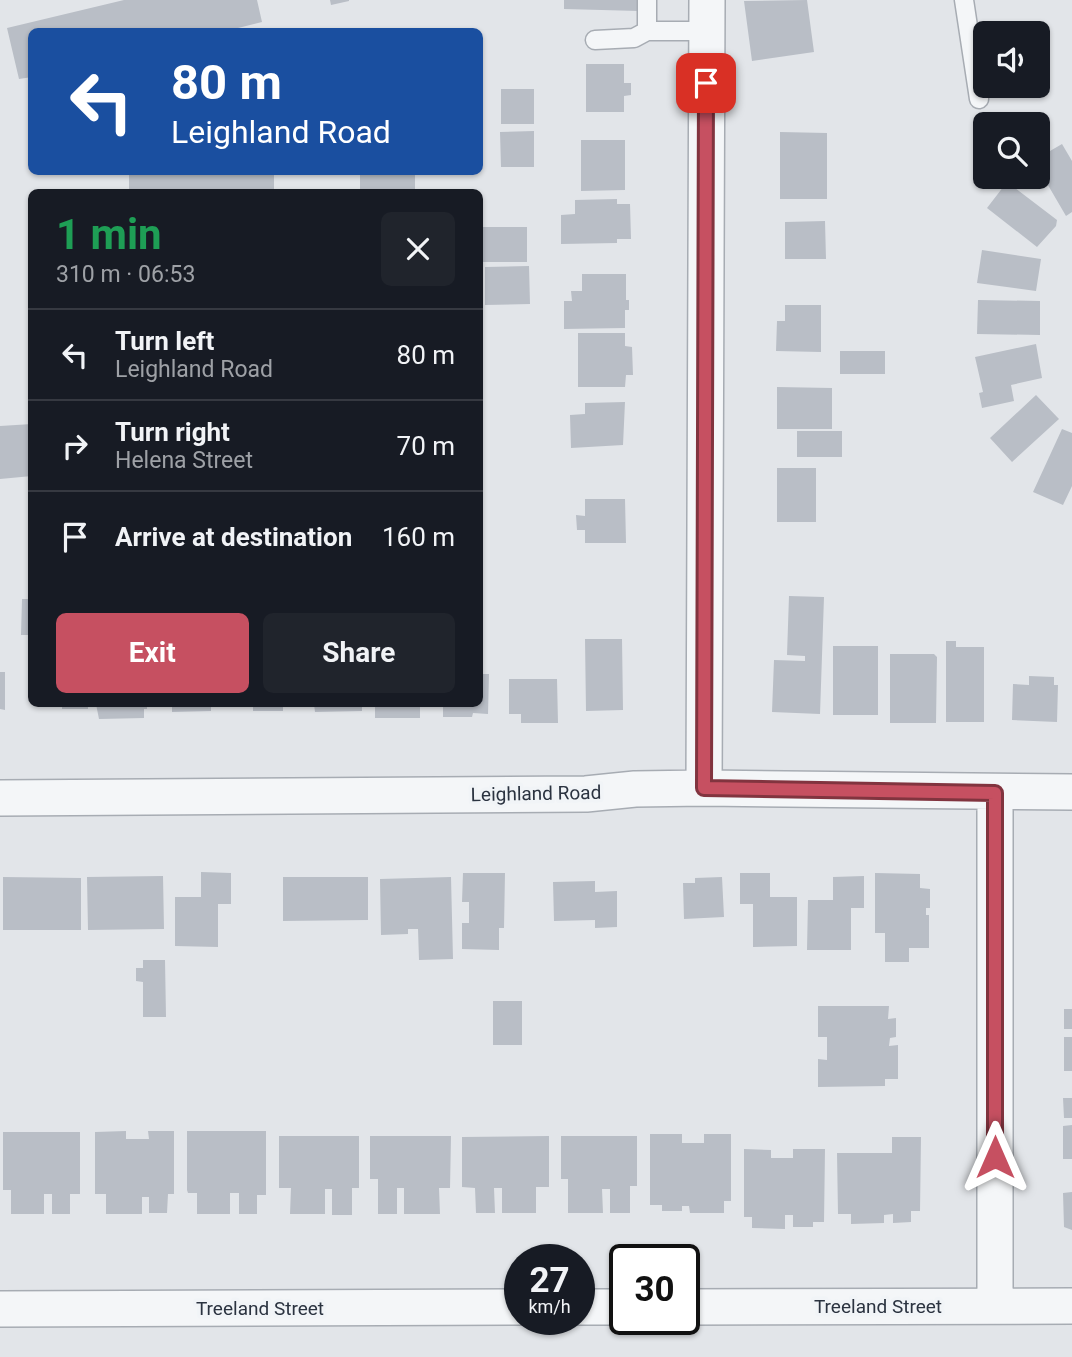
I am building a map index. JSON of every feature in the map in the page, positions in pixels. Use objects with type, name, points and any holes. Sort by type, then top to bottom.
[{"type":"street","points":[[704,788],[707,15]]},
{"type":"street","name":"Leighland Road","points":[[0,798],[586,794],[635,789],[704,788],[1072,792]]},
{"type":"street","points":[[995,793],[995,1306]]},
{"type":"street","name":"Treeland Street","points":[[700,1307],[1072,1306]]},
{"type":"street","name":"Treeland Street","points":[[0,1309],[504,1307]]},
{"type":"lane","points":[[647,0],[647,31]]},
{"type":"lane","points":[[964,0],[979,99]]},
{"type":"lane","points":[[594,40],[634,38],[647,31],[707,15]]},
{"type":"building","points":[[124,0],[257,0],[262,22],[238,28],[28,28],[28,78],[19,79],[7,28]]},
{"type":"building","points":[[330,0],[349,0],[349,1],[331,5]]},
{"type":"building","points":[[564,0],[639,0],[639,11],[564,9]]},
{"type":"building","points":[[807,0],[814,52],[752,61],[744,1]]},
{"type":"building","points":[[586,64],[624,64],[624,83],[631,83],[631,95],[624,96],[624,112],[586,112]]},
{"type":"building","points":[[501,89],[534,89],[534,124],[501,124]]},
{"type":"building","points":[[534,131],[534,167],[501,167],[500,132]]},
{"type":"building","points":[[780,132],[827,133],[827,199],[780,199]]},
{"type":"building","points":[[581,140],[625,140],[625,190],[581,191]]},
{"type":"building","points":[[1062,144],[1072,161],[1072,212],[1066,216],[1050,189],[1050,151]]},
{"type":"building","points":[[129,175],[274,175],[274,189],[129,189]]},
{"type":"building","points":[[360,175],[415,175],[415,189],[360,189]]},
{"type":"building","points":[[1002,189],[1016,189],[1057,220],[1056,226],[1037,247],[987,208]]},
{"type":"building","points":[[617,199],[617,204],[630,204],[631,239],[617,239],[617,243],[561,244],[561,215],[575,214],[575,200]]},
{"type":"building","points":[[825,221],[826,259],[785,259],[785,222]]},
{"type":"building","points":[[483,227],[527,227],[527,262],[483,262]]},
{"type":"building","points":[[982,250],[1041,259],[1036,291],[977,283]]},
{"type":"building","points":[[529,266],[530,304],[485,305],[485,267]]},
{"type":"building","points":[[582,274],[626,274],[626,300],[629,300],[629,310],[625,310],[625,328],[564,329],[564,301],[572,301],[571,291],[582,291]]},
{"type":"building","points":[[978,300],[1040,301],[1040,335],[977,334]]},
{"type":"building","points":[[785,305],[821,305],[821,352],[776,351],[777,321],[785,321]]},
{"type":"building","points":[[578,333],[625,333],[625,346],[632,347],[633,375],[626,375],[625,387],[578,387]]},
{"type":"building","points":[[1036,344],[1042,378],[1011,385],[1014,401],[982,408],[979,393],[983,392],[975,357]]},
{"type":"building","points":[[840,351],[885,351],[885,374],[840,374]]},
{"type":"building","points":[[777,387],[832,388],[832,429],[777,429]]},
{"type":"building","points":[[1036,395],[1059,419],[1012,462],[990,438]]},
{"type":"building","points":[[625,402],[623,445],[571,448],[570,415],[585,414],[585,403]]},
{"type":"building","points":[[28,424],[28,476],[0,479],[0,426]]},
{"type":"building","points":[[1062,429],[1072,433],[1072,486],[1063,505],[1033,492]]},
{"type":"building","points":[[797,431],[842,431],[842,457],[797,457]]},
{"type":"building","points":[[777,468],[816,468],[816,522],[777,522]]},
{"type":"building","points":[[585,499],[625,499],[626,543],[585,543],[585,530],[577,530],[576,515],[585,516]]},
{"type":"building","points":[[789,596],[824,597],[820,714],[772,712],[774,660],[805,661],[805,656],[787,655]]},
{"type":"building","points":[[22,599],[28,599],[28,635],[21,635]]},
{"type":"building","points":[[585,639],[622,639],[623,710],[586,711]]},
{"type":"building","points":[[946,641],[956,641],[956,647],[984,647],[984,722],[946,722]]},
{"type":"building","points":[[833,646],[878,646],[878,715],[833,715]]},
{"type":"building","points":[[890,654],[934,654],[937,657],[936,723],[890,723]]},
{"type":"building","points":[[0,672],[5,672],[5,710],[0,709]]},
{"type":"building","points":[[483,674],[489,674],[488,714],[443,717],[443,707],[483,707]]},
{"type":"building","points":[[1029,676],[1054,677],[1054,685],[1058,685],[1057,722],[1012,720],[1013,684],[1029,685]]},
{"type":"building","points":[[509,679],[557,679],[558,723],[521,723],[521,714],[509,714]]},
{"type":"building","points":[[62,707],[88,707],[88,709]]},
{"type":"building","points":[[97,707],[147,707],[144,709],[144,718],[99,719]]},
{"type":"building","points":[[172,707],[211,707],[211,711],[172,712]]},
{"type":"building","points":[[253,707],[283,707],[283,711],[253,711]]},
{"type":"building","points":[[314,707],[362,707],[362,711],[315,712]]},
{"type":"building","points":[[375,707],[420,707],[420,718],[375,718]]},
{"type":"building","points":[[201,872],[231,873],[231,904],[218,904],[218,947],[175,946],[175,897],[201,897]]},
{"type":"building","points":[[463,873],[505,873],[504,928],[499,928],[499,950],[462,949],[462,923],[469,923],[469,902],[462,902]]},
{"type":"building","points":[[740,873],[770,873],[770,897],[797,897],[797,946],[753,947],[753,904],[740,904]]},
{"type":"building","points":[[875,873],[920,874],[920,888],[930,889],[930,908],[926,908],[926,915],[929,915],[929,948],[909,948],[909,962],[885,962],[885,933],[875,933]]},
{"type":"building","points":[[163,876],[164,929],[88,930],[87,877]]},
{"type":"building","points":[[864,876],[864,908],[851,908],[851,950],[807,950],[808,900],[833,900],[833,877]]},
{"type":"building","points":[[3,877],[81,878],[81,930],[3,930]]},
{"type":"building","points":[[283,877],[368,877],[368,920],[283,921]]},
{"type":"building","points":[[451,877],[453,959],[419,960],[418,929],[408,929],[408,934],[381,935],[380,879]]},
{"type":"building","points":[[722,877],[724,917],[684,919],[683,883],[695,883],[695,878]]},
{"type":"building","points":[[595,881],[595,892],[617,891],[617,927],[595,928],[595,920],[554,921],[553,882]]},
{"type":"building","points":[[143,960],[165,960],[166,1017],[143,1017],[143,982],[136,981],[136,968],[143,968]]},
{"type":"building","points":[[493,1001],[522,1001],[522,1045],[493,1045]]},
{"type":"building","points":[[818,1006],[889,1006],[888,1019],[896,1018],[896,1037],[890,1038],[889,1046],[898,1045],[898,1079],[885,1079],[885,1086],[818,1087],[818,1059],[827,1060],[827,1037],[818,1037]]},
{"type":"building","points":[[1064,1009],[1072,1009],[1072,1029],[1064,1029]]},
{"type":"building","points":[[1064,1037],[1072,1037],[1072,1071],[1064,1071]]},
{"type":"building","points":[[1063,1098],[1072,1098],[1072,1118],[1064,1118]]},
{"type":"building","points":[[1072,1125],[1072,1159],[1063,1159],[1063,1126]]},
{"type":"building","points":[[126,1131],[126,1139],[149,1139],[148,1131],[174,1131],[174,1194],[168,1194],[167,1213],[149,1213],[149,1197],[142,1197],[142,1214],[106,1214],[106,1194],[95,1194],[95,1132]]},
{"type":"building","points":[[187,1131],[266,1131],[266,1195],[257,1195],[257,1214],[239,1214],[239,1193],[230,1193],[230,1214],[197,1214],[197,1193],[188,1193],[187,1190]]},
{"type":"building","points":[[3,1132],[80,1132],[80,1194],[70,1194],[70,1214],[52,1214],[52,1194],[44,1194],[44,1214],[11,1214],[11,1190],[3,1190]]},
{"type":"building","points":[[650,1134],[682,1134],[682,1143],[704,1143],[704,1134],[731,1134],[731,1201],[724,1201],[724,1213],[690,1213],[689,1206],[682,1206],[682,1211],[662,1211],[662,1205],[650,1205]]},
{"type":"building","points":[[279,1136],[359,1136],[359,1188],[352,1188],[352,1215],[332,1215],[332,1189],[325,1189],[325,1214],[290,1214],[291,1188],[279,1188]]},
{"type":"building","points":[[370,1136],[451,1136],[450,1188],[439,1188],[440,1214],[404,1214],[404,1188],[397,1188],[397,1214],[378,1214],[378,1179],[370,1179]]},
{"type":"building","points":[[549,1136],[549,1187],[536,1187],[536,1213],[502,1213],[502,1188],[494,1188],[495,1213],[476,1213],[475,1188],[462,1187],[462,1137]]},
{"type":"building","points":[[561,1136],[637,1136],[637,1186],[630,1186],[630,1213],[610,1213],[610,1189],[602,1189],[603,1213],[568,1213],[568,1179],[561,1179]]},
{"type":"building","points":[[892,1137],[921,1137],[920,1211],[911,1211],[911,1222],[893,1223],[893,1214],[884,1215],[884,1223],[851,1224],[851,1214],[838,1214],[837,1153],[892,1153]]},
{"type":"building","points":[[744,1149],[771,1150],[771,1158],[793,1158],[793,1149],[825,1149],[824,1222],[813,1222],[813,1227],[793,1227],[793,1215],[785,1215],[785,1229],[752,1228],[752,1217],[744,1217]]},
{"type":"building","points":[[1072,1192],[1072,1230],[1064,1227],[1063,1193]]},
{"type":"route","points":[[706,83],[704,788],[995,793],[995,1157]]}]
